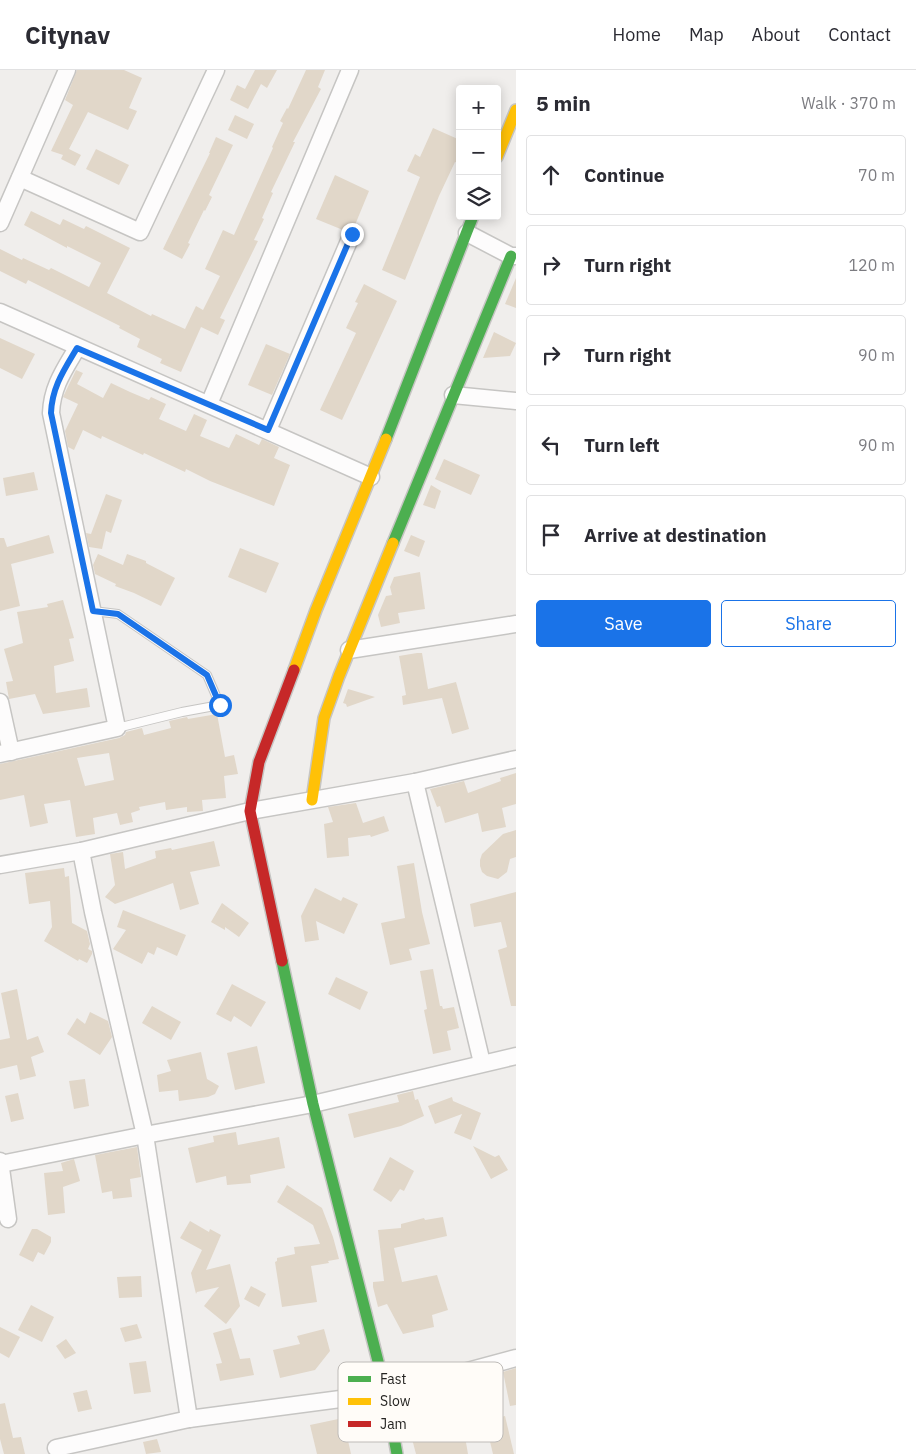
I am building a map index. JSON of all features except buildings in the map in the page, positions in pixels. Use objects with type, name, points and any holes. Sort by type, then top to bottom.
[{"type":"street","points":[[0,223],[67,70]]},
{"type":"street","points":[[20,178],[140,232],[216,70]]},
{"type":"street","points":[[209,404],[350,70]]},
{"type":"street","points":[[501,147],[516,110]]},
{"type":"street","points":[[378,1362],[313,1104],[250,811],[259,762],[316,610],[371,477],[472,220]]},
{"type":"street","points":[[312,800],[324,718],[349,650],[453,395],[513,256],[467,233]]},
{"type":"street","points":[[268,430],[352,234]]},
{"type":"street","points":[[0,312],[77,348],[209,404],[371,477]]},
{"type":"street","points":[[0,702],[5,753],[117,728],[51,413],[52,398],[57,384],[77,348]]},
{"type":"street","points":[[453,395],[516,401]]},
{"type":"street","points":[[349,650],[516,624]]},
{"type":"street","points":[[0,865],[81,850],[250,811],[415,782],[516,759]]},
{"type":"street","points":[[415,782],[482,1063]]},
{"type":"street","points":[[81,850],[93,912],[145,1135],[189,1419]]},
{"type":"street","points":[[8,1219],[0,1162],[313,1104],[516,1056]]},
{"type":"street","points":[[502,1362],[516,1358]]},
{"type":"street","points":[[56,1448],[189,1419],[338,1400]]},
{"type":"lane","points":[[93,611],[118,614],[207,675],[220,705],[117,728]]},
{"type":"traffic: fast","points":[[386,439],[471,220]]},
{"type":"traffic: fast","points":[[393,543],[511,256]]},
{"type":"traffic: fast","points":[[282,961],[313,1104],[378,1362]]},
{"type":"traffic: fast","points":[[395,1442],[397,1454]]},
{"type":"traffic: slow","points":[[501,147],[516,110]]},
{"type":"traffic: slow","points":[[294,670],[316,610],[386,439]]},
{"type":"traffic: slow","points":[[312,800],[324,718],[393,543]]},
{"type":"traffic: jam","points":[[282,961],[250,811],[259,762],[294,670]]},
{"type":"route","points":[[220,705],[207,675],[118,614],[93,611],[51,413],[52,398],[57,384],[77,348],[268,430],[352,234]]}]
